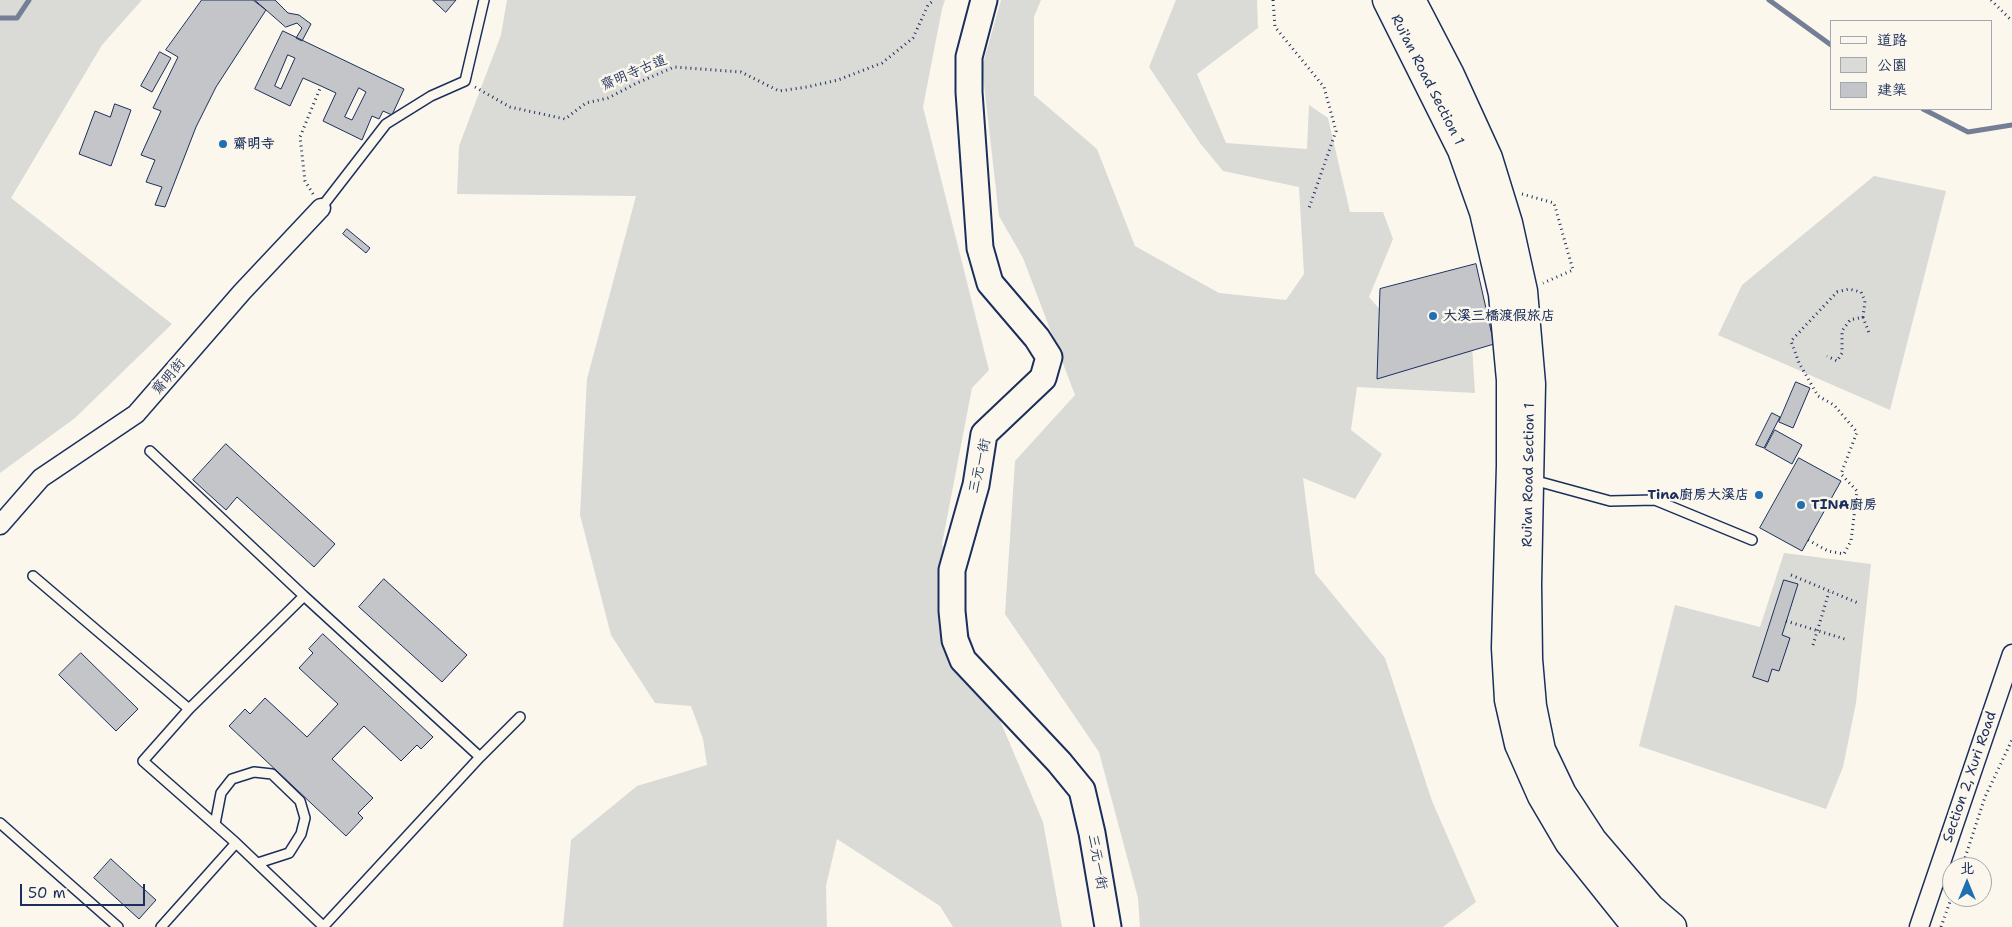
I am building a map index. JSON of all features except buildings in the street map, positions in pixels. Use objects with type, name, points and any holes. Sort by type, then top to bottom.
[{"type":"main road","name":"Rui'an Road Section 1","points":[[1387,0],[1462,150],[1484,212],[1503,294],[1520,480],[1527,584],[1528,659],[1532,706],[1541,750],[1562,794],[1592,840],[1651,909],[1672,927]]},
{"type":"main road","name":"Rui'an Road Section 1","points":[[1411,0],[1454,83],[1488,158],[1508,223],[1524,291],[1531,384],[1520,480],[1506,648],[1509,700],[1519,744],[1542,796],[1569,842],[1634,926]]},
{"type":"street","name":"三元一街","points":[[984,0],[969,57],[969,92],[980,248],[990,283],[1037,338],[1049,357],[1043,378],[984,434],[976,485],[952,570],[952,612],[956,640],[962,660],[1059,762],[1082,790],[1092,833],[1108,927]]},
{"type":"street","name":"齋明街","points":[[0,525],[41,478],[136,414],[242,292],[321,208]]},
{"type":"street","name":"Section 2, Xuri Road","points":[[1919,927],[2012,654]]},
{"type":"lane","points":[[321,208],[386,124],[431,96],[465,81],[484,0]]},
{"type":"lane","points":[[150,451],[304,596],[480,757]]},
{"type":"lane","points":[[1520,480],[1610,501],[1655,500],[1752,540]]},
{"type":"lane","points":[[33,576],[189,709]]},
{"type":"lane","points":[[304,596],[189,709],[143,761],[258,863],[324,927],[480,757],[520,717]]},
{"type":"lane","points":[[215,824],[221,793],[232,780],[254,772],[272,774],[300,801],[305,818],[301,834],[289,853],[258,863]]},
{"type":"lane","points":[[0,823],[118,927]]},
{"type":"lane","points":[[160,927],[236,843]]},
{"type":"path","name":"齋明寺古道","points":[[465,81],[510,107],[565,119],[586,103],[608,98],[674,67],[740,72],[779,91],[807,88],[838,80],[882,63],[913,38],[928,5],[934,0]]},
{"type":"path","points":[[1272,0],[1275,27],[1324,87],[1336,131],[1308,211]]},
{"type":"path","points":[[1991,0],[2012,21]]},
{"type":"path","points":[[321,86],[300,137],[305,181],[321,208]]},
{"type":"path","points":[[1497,186],[1554,204],[1573,270],[1524,291]]},
{"type":"path","points":[[1808,540],[1828,551],[1844,554],[1850,541],[1857,491],[1841,474],[1857,432],[1834,405],[1818,396],[1798,363],[1791,341],[1837,292],[1849,289],[1861,292],[1866,301],[1863,317],[1869,333]]},
{"type":"path","points":[[1827,356],[1837,361],[1842,353],[1842,331],[1850,320],[1863,317]]},
{"type":"path","points":[[1791,575],[1858,603]]},
{"type":"path","points":[[1813,645],[1829,592]]},
{"type":"path","points":[[1786,622],[1848,640]]},
{"type":"path","points":[[1965,857],[1986,797],[2012,740]]},
{"type":"path","points":[[1942,927],[1948,907]]},
{"type":"green space","points":[[0,0],[142,0],[102,45],[11,198],[172,324],[75,418],[0,473]]},
{"type":"green space","points":[[507,0],[945,0],[923,107],[989,370],[972,388],[942,544],[985,685],[1043,822],[1062,927],[953,927],[940,906],[837,839],[826,886],[827,927],[563,927],[571,840],[637,786],[707,765],[703,739],[691,706],[655,703],[611,635],[580,515],[587,379],[636,196],[457,194],[459,146],[501,35]]},
{"type":"green space","points":[[1001,0],[1041,0],[1034,17],[1034,95],[1097,149],[1135,246],[1219,293],[1286,300],[1304,274],[1299,187],[1223,171],[1200,143],[1149,67],[1176,0],[1257,0],[1258,28],[1197,74],[1226,143],[1307,149],[1309,105],[1328,118],[1350,212],[1383,212],[1393,239],[1369,297],[1383,313],[1469,297],[1475,393],[1357,387],[1351,430],[1382,454],[1355,499],[1303,478],[1315,573],[1385,658],[1432,801],[1476,902],[1443,927],[1140,927],[1138,898],[1099,752],[1005,614],[1015,461],[1075,395],[1023,258],[999,216],[982,67]]},
{"type":"green space","points":[[1874,176],[1946,191],[1890,410],[1718,335],[1742,285]]},
{"type":"green space","points":[[1784,553],[1871,564],[1856,703],[1843,767],[1826,809],[1639,746],[1675,605],[1760,627]]},
{"type":"waterway","points":[[0,18],[17,18],[29,0]]},
{"type":"waterway","points":[[1769,0],[1830,44]]},
{"type":"waterway","points":[[1925,110],[1968,132],[2012,125]]},
{"type":"place","name":"齋明寺","points":[[223,144]]},
{"type":"place","name":"大溪三橋渡假旅店","points":[[1433,316]]},
{"type":"place","name":"Tina廚房大溪店","points":[[1759,495]]},
{"type":"place","name":"TINA廚房","points":[[1801,505]]}]
